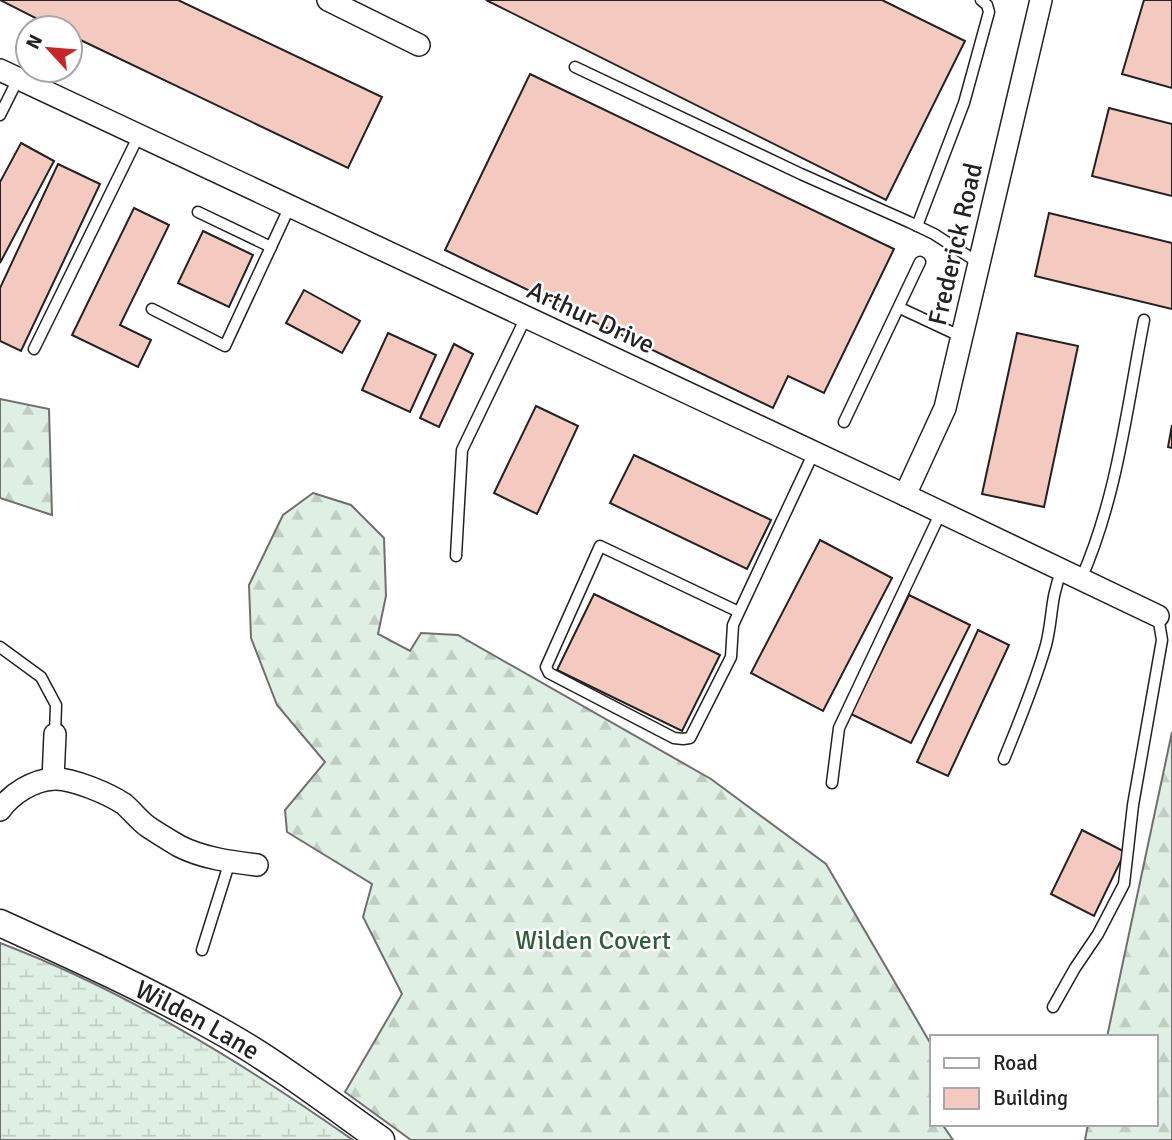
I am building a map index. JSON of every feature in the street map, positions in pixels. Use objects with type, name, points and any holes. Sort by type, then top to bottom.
[{"type":"street","points":[[328,0],[419,45]]},
{"type":"street","name":"Frederick Road","points":[[905,495],[945,408],[1041,0]]},
{"type":"street","name":"Arthur Drive","points":[[9,74],[1157,616]]},
{"type":"street","points":[[52,779],[55,734]]},
{"type":"street","points":[[0,810],[8,798],[31,785],[52,779],[65,780],[96,790],[123,804],[146,825],[181,847],[230,861],[257,865]]},
{"type":"street","name":"Wilden Lane","points":[[0,923],[79,958],[223,1032],[267,1059],[381,1140]]},
{"type":"lane","points":[[917,226],[964,103],[989,12],[987,5],[981,0]]},
{"type":"lane","points":[[575,67],[917,226],[979,263]]},
{"type":"lane","points":[[0,115],[9,74]]},
{"type":"lane","points":[[34,349],[139,135]]},
{"type":"lane","points":[[152,309],[225,346],[290,206]]},
{"type":"lane","points":[[198,212],[271,247]]},
{"type":"lane","points":[[844,422],[920,262]]},
{"type":"lane","points":[[900,308],[962,337]]},
{"type":"lane","points":[[456,556],[462,450],[526,317]]},
{"type":"lane","points":[[1004,760],[1047,642],[1054,589],[1072,575],[1094,551],[1115,471],[1144,320]]},
{"type":"lane","points":[[739,612],[600,546],[545,667],[549,673],[674,737],[690,738],[731,657],[733,625],[814,452]]},
{"type":"lane","points":[[832,783],[839,728],[941,512]]},
{"type":"lane","points":[[1053,1007],[1098,934],[1124,884],[1133,806],[1162,640],[1157,616]]},
{"type":"lane","points":[[0,647],[41,677],[56,705],[55,734]]},
{"type":"lane","points":[[202,950],[230,861]]},
{"type":"green space","points":[[0,399],[49,409],[52,515],[0,498]]},
{"type":"green space","name":"Wilden Covert","points":[[313,493],[351,505],[384,538],[386,596],[378,634],[410,651],[421,633],[458,635],[711,779],[826,864],[930,1043],[930,1126],[943,1126],[953,1140],[411,1140],[345,1092],[402,994],[363,917],[372,884],[287,832],[285,810],[325,762],[277,705],[251,638],[249,585],[283,515]]},
{"type":"green space","points":[[1172,732],[1172,1140],[1085,1140],[1088,1126],[1158,1126],[1158,1035],[1107,1035]]},
{"type":"green space","points":[[0,943],[93,983],[138,1006],[226,1056],[353,1140],[0,1140]]},
{"type":"building","points":[[0,0],[178,0],[382,97],[348,168],[84,42],[84,14],[28,14]]},
{"type":"building","points":[[486,0],[882,0],[965,41],[886,200]]},
{"type":"building","points":[[1144,0],[1172,0],[1172,88],[1122,74]]},
{"type":"building","points":[[530,74],[894,249],[824,393],[788,376],[773,408],[445,250]]},
{"type":"building","points":[[1109,108],[1172,124],[1172,196],[1092,176]]},
{"type":"building","points":[[21,143],[54,161],[0,263],[0,182]]},
{"type":"building","points":[[58,164],[100,184],[21,351],[0,341],[0,288]]},
{"type":"building","points":[[134,208],[169,225],[120,325],[151,340],[138,367],[72,335]]},
{"type":"building","points":[[1049,213],[1172,243],[1172,309],[1035,276]]},
{"type":"building","points":[[203,231],[253,255],[229,307],[178,283]]},
{"type":"building","points":[[304,290],[360,321],[342,353],[286,323]]},
{"type":"building","points":[[388,333],[436,355],[410,412],[362,390]]},
{"type":"building","points":[[1017,333],[1078,346],[1044,507],[982,494]]},
{"type":"building","points":[[454,344],[473,354],[439,427],[420,418]]},
{"type":"building","points":[[536,406],[578,426],[537,514],[494,493]]},
{"type":"building","points":[[1172,425],[1172,448],[1168,447]]},
{"type":"building","points":[[634,455],[771,520],[747,569],[610,503]]},
{"type":"building","points":[[820,540],[892,578],[823,711],[751,673]]},
{"type":"building","points":[[594,594],[720,655],[682,731],[557,670]]},
{"type":"building","points":[[909,595],[970,625],[911,743],[851,714]]},
{"type":"building","points":[[978,630],[1009,645],[948,776],[917,762]]},
{"type":"building","points":[[1082,830],[1125,852],[1094,916],[1051,894]]}]
